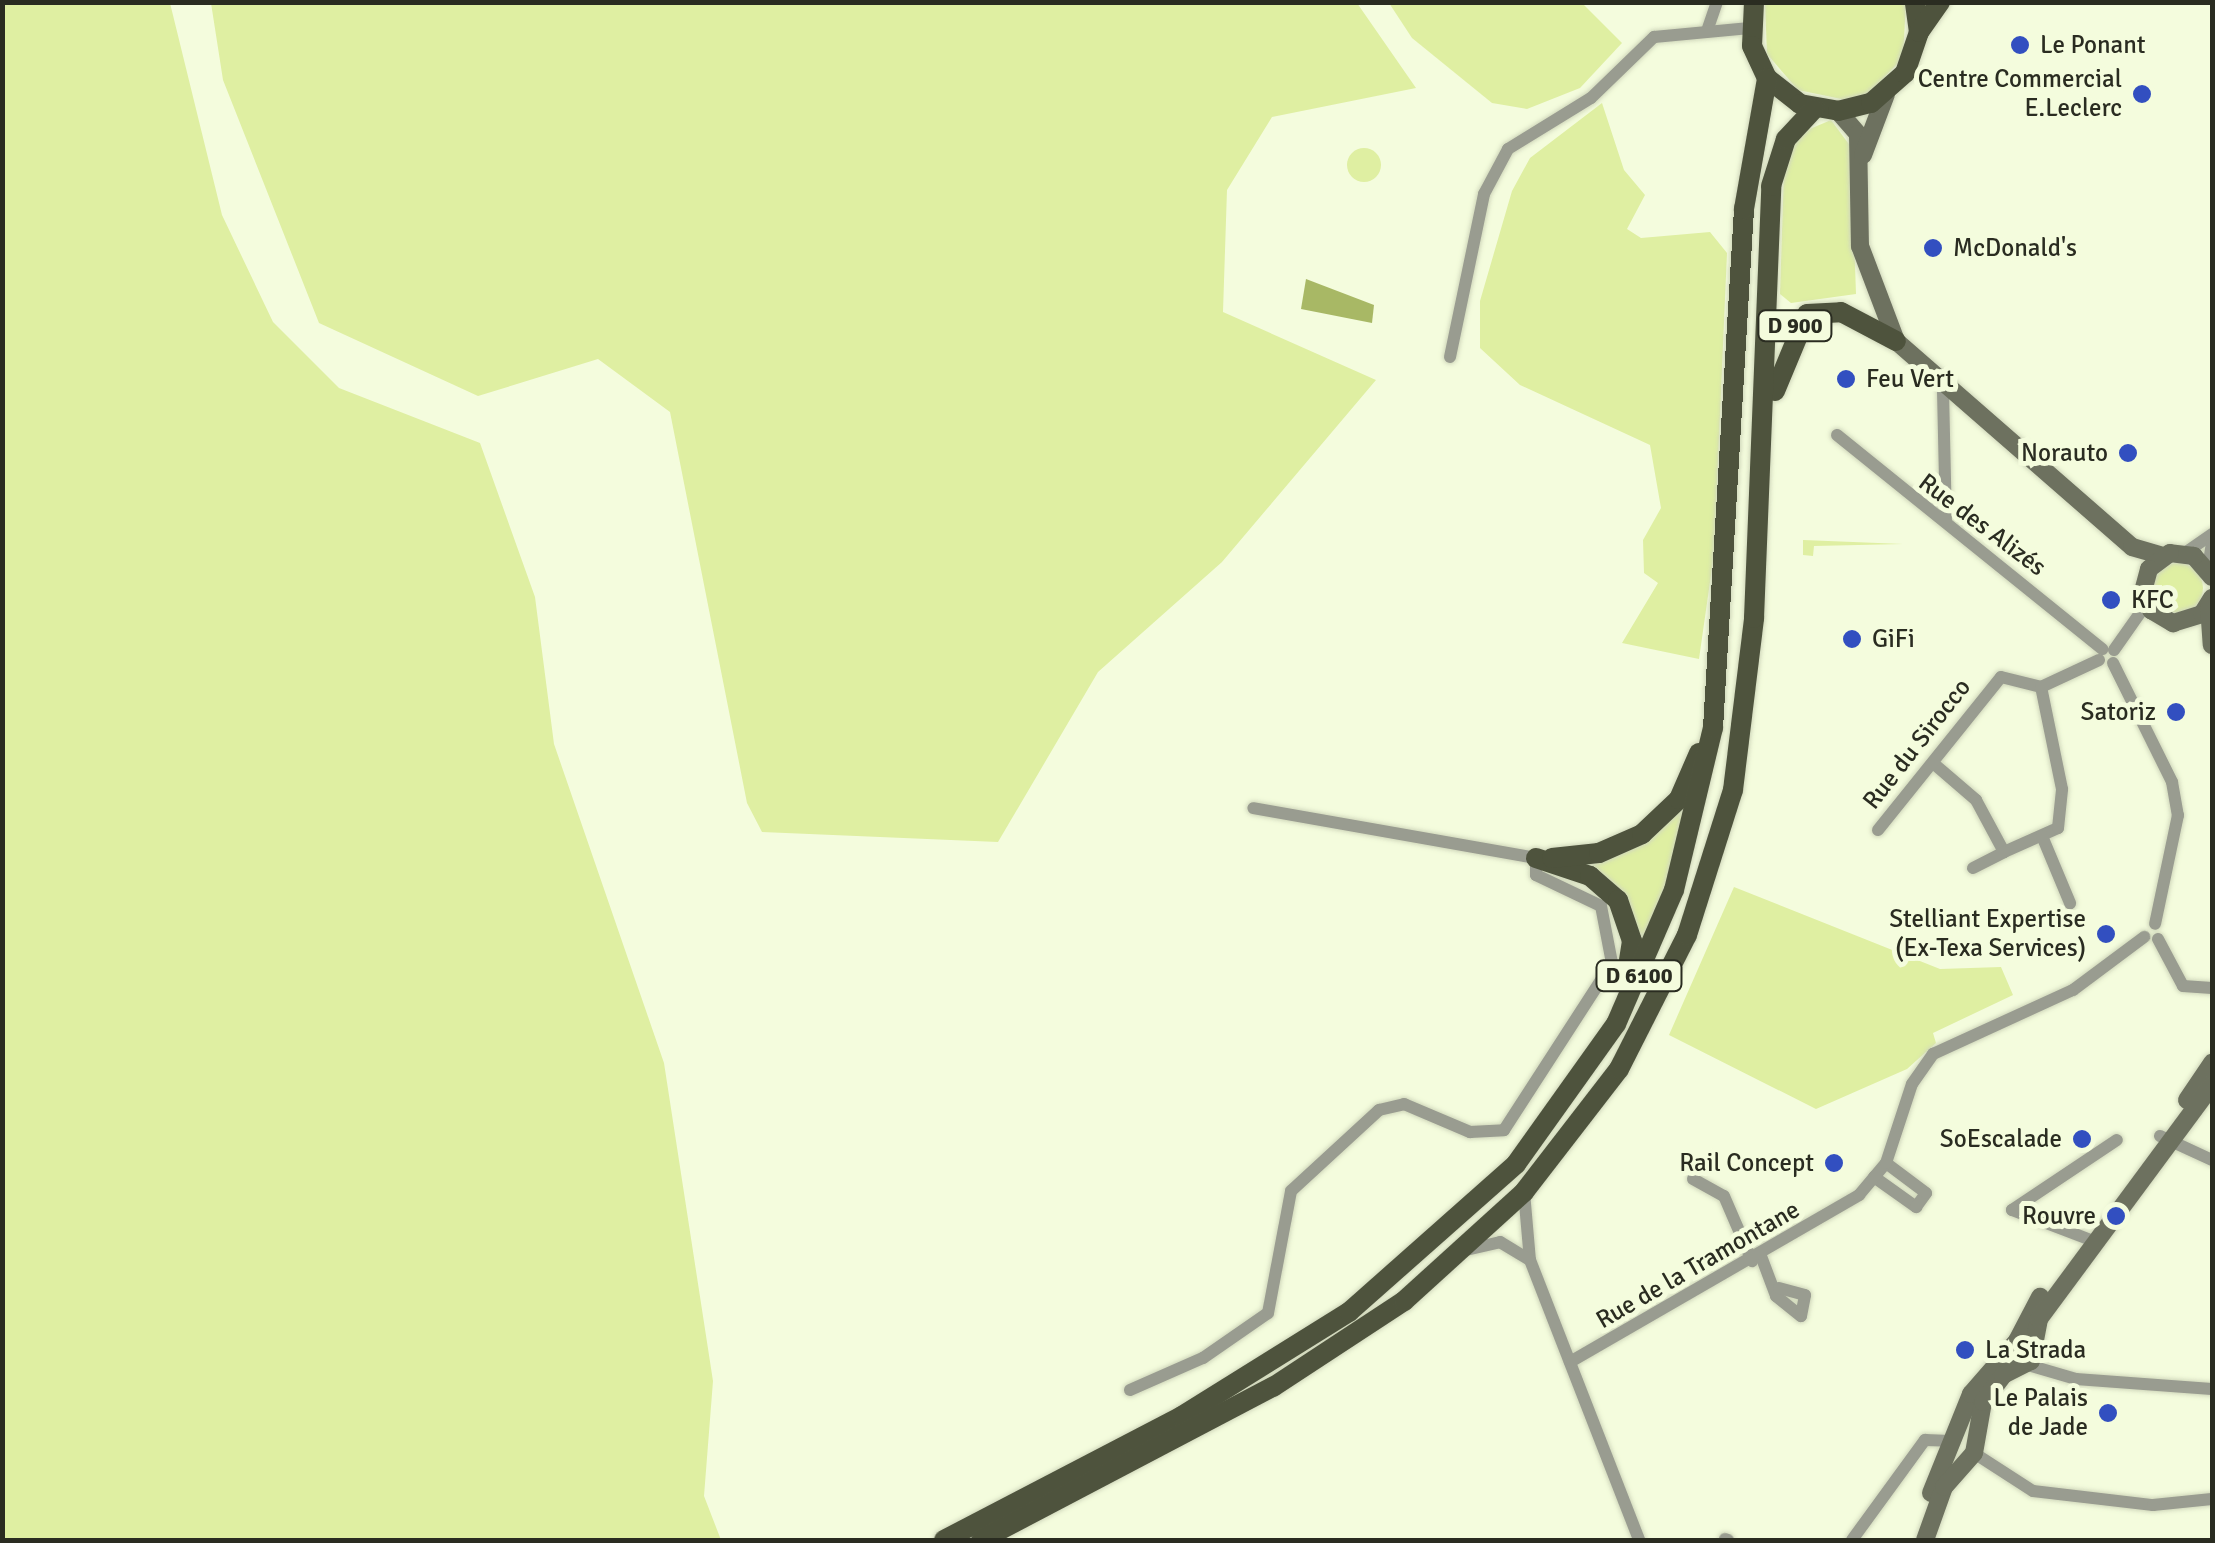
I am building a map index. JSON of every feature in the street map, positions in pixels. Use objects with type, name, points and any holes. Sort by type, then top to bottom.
[{"type":"main road","points":[[1754,2],[1750,28],[1767,78],[1814,109],[1838,111],[1886,94],[1905,73],[1919,32],[1940,2]]},
{"type":"main road","points":[[1915,2],[1919,32]]},
{"type":"main road","name":"D 6100","points":[[944,1540],[1182,1416],[1350,1312],[1462,1221],[1544,1129],[1616,1024],[1659,931],[1700,800],[1718,689],[1744,208],[1767,78]]},
{"type":"main road","name":"D 900","points":[[1862,160],[1886,94]]},
{"type":"main road","name":"D 6100","points":[[981,1540],[1273,1387],[1466,1250],[1524,1192],[1619,1070],[1664,987],[1711,870],[1745,714],[1764,437],[1771,186],[1786,139],[1814,109]]},
{"type":"main road","name":"D 900","points":[[1838,111],[1855,127],[1862,160],[1860,246],[1896,341]]},
{"type":"main road","name":"D 900","points":[[1764,437],[1789,338],[1807,314],[1842,312],[1896,341],[1943,391],[2132,547],[2163,556],[2186,553]]},
{"type":"main road","name":"D 900","points":[[2132,547],[2145,578],[2146,603]]},
{"type":"main road","points":[[2186,553],[2210,573]]},
{"type":"main road","points":[[2145,578],[2163,556]]},
{"type":"main road","points":[[2173,622],[2211,602],[2212,644]]},
{"type":"main road","points":[[2146,603],[2212,644]]},
{"type":"main road","points":[[1536,858],[1616,848],[1660,820],[1690,778],[1718,689]]},
{"type":"main road","points":[[1536,858],[1606,886],[1632,941],[1627,978],[1544,1129]]},
{"type":"main road","points":[[2165,1140],[2212,1062]]},
{"type":"main road","points":[[1925,1540],[1959,1452],[1971,1394],[2023,1343],[2092,1238],[2165,1140],[2212,1085]]},
{"type":"main road","points":[[1915,1540],[1983,1402],[2003,1376],[2028,1366],[2023,1343]]},
{"type":"street","points":[[1708,28],[1717,2]]},
{"type":"street","points":[[1450,357],[1484,194],[1508,148],[1591,98],[1654,37],[1708,28],[1750,28]]},
{"type":"street","points":[[1943,391],[1946,521]]},
{"type":"street","name":"Rue des Alizés","points":[[1837,434],[2107,656]]},
{"type":"street","points":[[2186,553],[2212,534]]},
{"type":"street","points":[[2210,573],[2212,544]]},
{"type":"street","points":[[1973,868],[2042,836],[2065,813],[2041,688],[2107,656],[2135,630],[2146,603]]},
{"type":"street","points":[[2135,630],[2173,622]]},
{"type":"street","name":"Rue de la Tramontane","points":[[1570,1362],[1756,1259],[1874,1177],[1886,1162],[1912,1084],[1933,1054],[2073,990],[2151,938],[2176,844],[2172,782],[2107,656]]},
{"type":"street","name":"Rue du Sirocco","points":[[1878,830],[2001,677],[2041,688]]},
{"type":"street","points":[[1932,764],[1976,800],[2004,852]]},
{"type":"street","points":[[1130,1390],[1203,1358],[1268,1314],[1284,1205],[1355,1127],[1404,1104],[1488,1134],[1504,1130],[1539,1084],[1605,980],[1613,942],[1601,906],[1536,875],[1536,858],[1253,808]]},
{"type":"street","points":[[2042,836],[2070,902]]},
{"type":"street","points":[[2151,938],[2183,986],[2212,988]]},
{"type":"street","points":[[2092,1238],[2012,1210],[2117,1140]]},
{"type":"street","points":[[2165,1140],[2212,1160]]},
{"type":"street","points":[[1874,1177],[1916,1207],[1926,1192],[1886,1162]]},
{"type":"street","points":[[1693,1179],[1733,1209],[1756,1259],[1779,1288]]},
{"type":"street","points":[[1524,1192],[1530,1260],[1639,1540]]},
{"type":"street","points":[[1466,1250],[1500,1242],[1530,1260]]},
{"type":"street","points":[[2028,1366],[2076,1379],[2212,1389]]},
{"type":"street","points":[[1852,1540],[1920,1446],[1959,1452],[2033,1491],[2152,1505],[2212,1499]]},
{"type":"shaded area","points":[[1906,2],[1903,58],[1869,93],[1846,100],[1798,90],[1767,54],[1765,3]]},
{"type":"shaded area","points":[[3,3],[170,3],[222,215],[273,322],[339,388],[480,443],[535,597],[554,744],[664,1063],[713,1381],[704,1496],[721,1540],[3,1540]]},
{"type":"shaded area","points":[[211,3],[1357,3],[1416,88],[1272,117],[1227,190],[1223,312],[1376,380],[1222,562],[1098,672],[998,842],[762,832],[747,803],[670,412],[598,359],[478,396],[319,323],[223,80]]},
{"type":"shaded area","points":[[1389,3],[1582,3],[1622,43],[1580,88],[1527,109],[1492,103],[1412,38]]},
{"type":"shaded area","points":[[1602,103],[1624,170],[1645,195],[1627,229],[1641,238],[1710,232],[1727,253],[1714,554],[1699,659],[1622,643],[1658,583],[1644,573],[1643,540],[1661,508],[1650,445],[1520,385],[1480,348],[1480,301],[1512,191],[1530,158]]},
{"type":"shaded area","points":[[1831,120],[1851,147],[1856,294],[1791,303],[1780,294],[1784,170],[1798,134]]},
{"type":"shaded area","points":[[1364,148],[1376,153],[1381,165],[1376,177],[1364,182],[1352,177],[1347,165],[1352,153]]},
{"type":"shaded area","points":[[1306,279],[1374,305],[1372,323],[1301,309]]},
{"type":"shaded area","points":[[1803,540],[1903,544],[1814,546],[1813,556],[1803,555]]},
{"type":"shaded area","points":[[2168,564],[2188,564],[2202,578],[2202,598],[2188,612],[2168,612],[2154,598],[2154,578]]},
{"type":"shaded area","points":[[1685,799],[1680,843],[1639,959],[1638,937],[1577,864]]},
{"type":"shaded area","points":[[1734,887],[1940,969],[2001,967],[2013,995],[1933,1033],[1936,1043],[1907,1069],[1816,1109],[1669,1035]]},
{"type":"place","name":"Le Ponant","points":[[2020,45]]},
{"type":"place","name":"Centre Commercial E.Leclerc","points":[[2142,94]]},
{"type":"place","name":"McDonald's","points":[[1933,248]]},
{"type":"place","name":"Feu Vert","points":[[1846,379]]},
{"type":"place","name":"Norauto","points":[[2128,453]]},
{"type":"place","name":"KFC","points":[[2111,600]]},
{"type":"place","name":"GiFi","points":[[1852,639]]},
{"type":"place","name":"Satoriz","points":[[2176,712]]},
{"type":"place","name":"Stelliant Expertise (Ex-Texa Services)","points":[[2106,934]]},
{"type":"place","name":"SoEscalade","points":[[2082,1139]]},
{"type":"place","name":"Rail Concept","points":[[1834,1163]]},
{"type":"place","name":"Rouvre","points":[[2116,1216]]},
{"type":"place","name":"La Strada","points":[[1965,1350]]},
{"type":"place","name":"Le Palais de Jade","points":[[2108,1413]]}]
